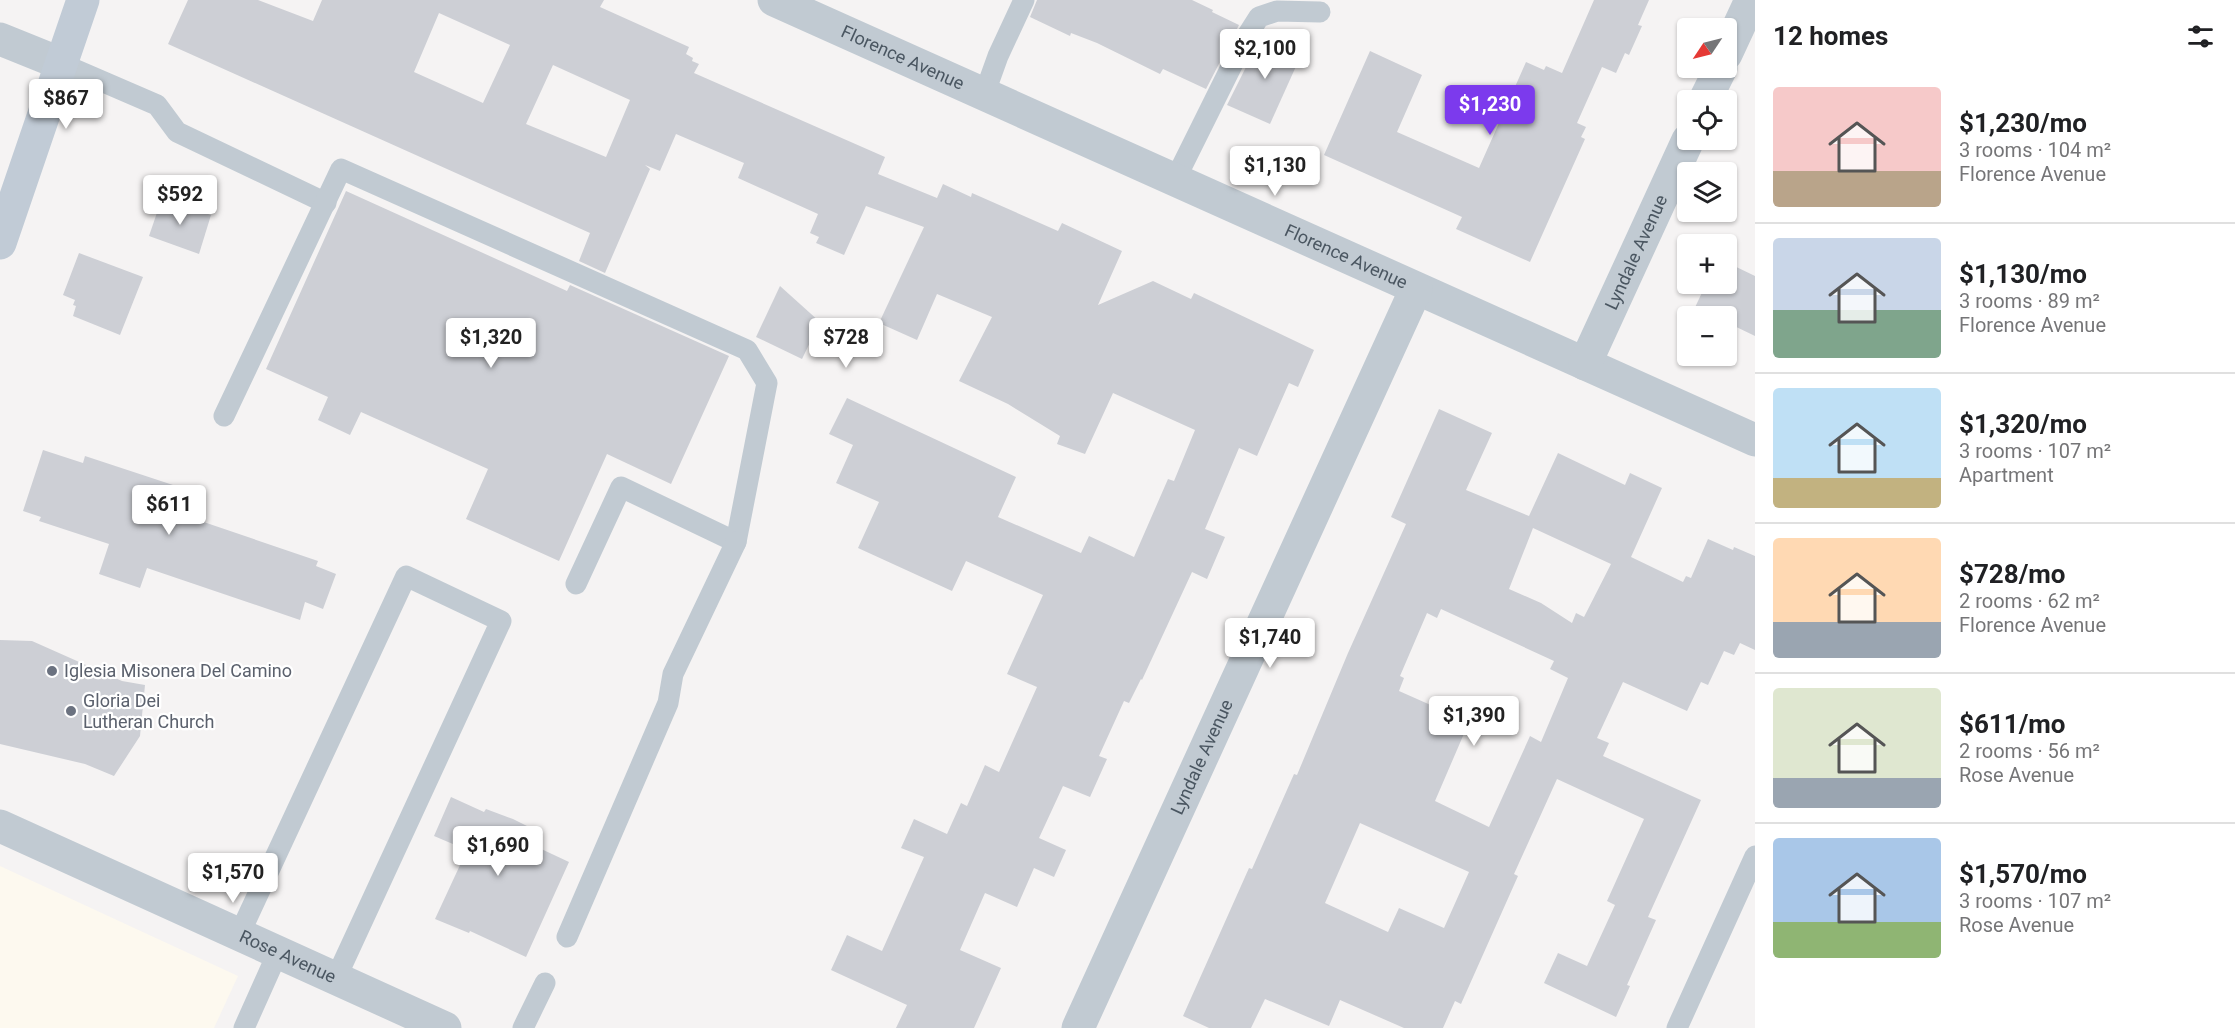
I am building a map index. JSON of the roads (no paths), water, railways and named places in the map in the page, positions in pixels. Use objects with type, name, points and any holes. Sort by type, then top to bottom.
[{"type":"main road","points":[[0,243],[83,0]]},
{"type":"street","name":"Florence Avenue","points":[[774,0],[1755,440]]},
{"type":"street","points":[[1737,30],[1751,0]]},
{"type":"street","points":[[0,39],[62,64]]},
{"type":"street","name":"Lyndale Avenue","points":[[1585,364],[1683,150]]},
{"type":"street","name":"Lyndale Avenue","points":[[1078,1028],[1416,289]]},
{"type":"street","name":"Rose Avenue","points":[[0,826],[445,1028]]},
{"type":"lane","points":[[984,95],[998,56],[1024,0]]},
{"type":"lane","points":[[1175,180],[1245,39],[1259,17],[1277,11],[1320,12]]},
{"type":"lane","points":[[62,64],[156,105],[177,132],[326,203]]},
{"type":"lane","points":[[224,416],[341,169],[747,350],[767,383],[736,542],[673,674],[668,703],[567,938]]},
{"type":"lane","points":[[576,584],[621,487],[736,542]]},
{"type":"lane","points":[[239,935],[406,576],[501,621],[336,978]]},
{"type":"lane","points":[[1677,1028],[1755,856]]},
{"type":"lane","points":[[244,1028],[278,952]]},
{"type":"lane","points":[[524,1028],[545,983]]},
{"type":"place","name":"Iglesia Misonera Del Camino","points":[[52,671]]},
{"type":"place","name":"Gloria Dei Lutheran Church","points":[[71,711]]}]
